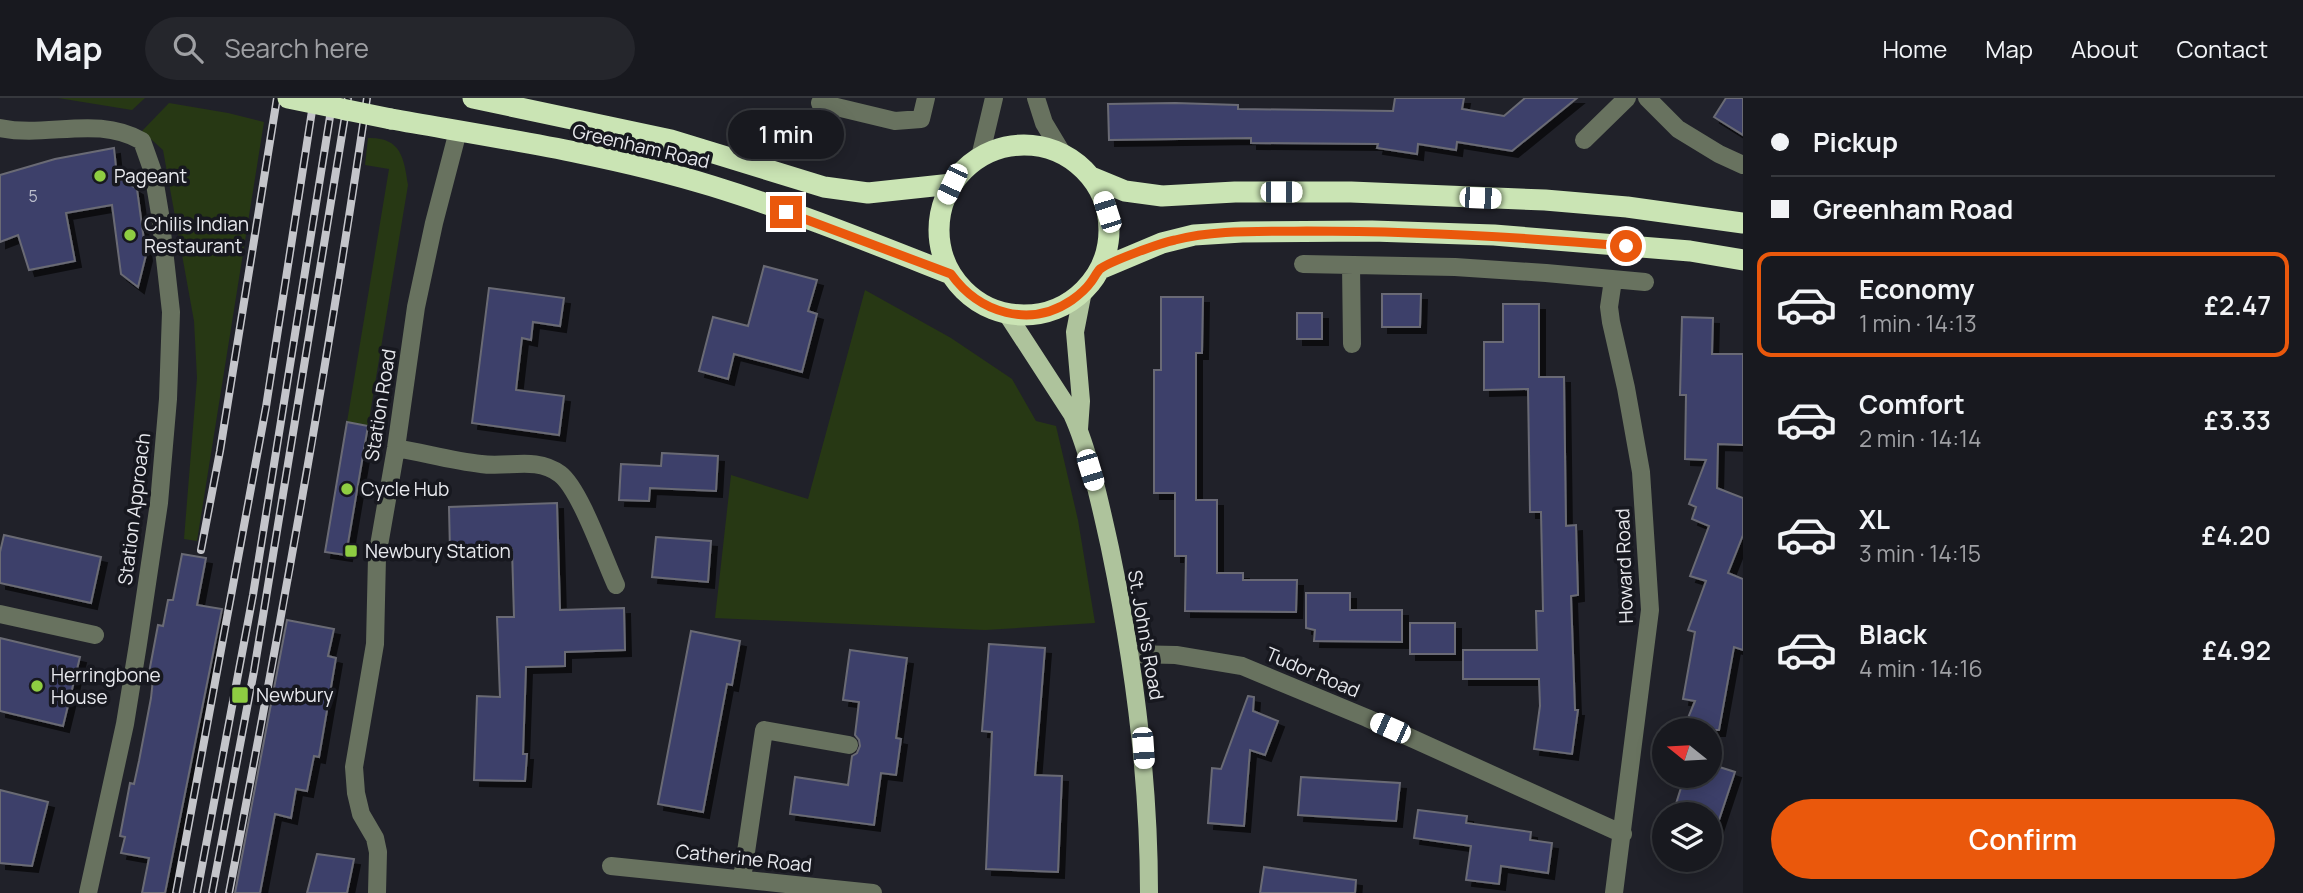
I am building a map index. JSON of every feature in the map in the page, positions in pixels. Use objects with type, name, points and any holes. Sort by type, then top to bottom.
[{"type":"highway","name":"Greenham Road","points":[[288,98],[619,162],[712,186],[835,229],[951,274]]},
{"type":"highway","name":"Greenham Road","points":[[473,98],[671,140],[824,187],[868,193],[952,184]]},
{"type":"highway","points":[[1012,145],[1029,145],[1062,153],[1091,177],[1101,194],[1108,222],[1106,251],[1100,269],[1083,291],[1048,312],[1007,314],[975,300],[951,274],[942,252],[939,229],[942,205],[952,184],[964,169],[979,157],[1012,145]]},
{"type":"highway","points":[[1091,177],[1125,191],[1162,196],[1235,192],[1351,192],[1545,200],[1627,207],[1743,223]]},
{"type":"highway","points":[[1100,269],[1172,240],[1194,235],[1242,232],[1372,231],[1493,235],[1690,251],[1743,260]]},
{"type":"main road","name":"St. John's Road","points":[[1079,429],[1081,401],[1075,332],[1083,291]]},
{"type":"main road","name":"St. John's Road","points":[[1007,314],[1079,429],[1101,509],[1130,654],[1143,748],[1149,838],[1149,893]]},
{"type":"street","points":[[820,103],[895,121],[906,121],[921,119],[926,98]]},
{"type":"street","points":[[979,157],[994,98]]},
{"type":"street","points":[[1036,98],[1044,123],[1062,153]]},
{"type":"street","points":[[1584,140],[1627,98]]},
{"type":"street","points":[[1647,98],[1678,129],[1743,164]]},
{"type":"street","name":"Station Approach","points":[[0,128],[30,132],[80,127],[108,129],[131,135],[142,141],[153,172],[160,214],[171,312],[168,399],[159,503],[125,724],[88,893]]},
{"type":"street","name":"Station Road","points":[[377,893],[378,852],[375,838],[361,814],[354,767],[375,643],[377,557],[416,307],[457,131]]},
{"type":"street","points":[[1303,264],[1533,272],[1645,282]]},
{"type":"street","points":[[1351,265],[1352,344]]},
{"type":"street","name":"Howard Road","points":[[1613,280],[1609,307],[1641,472],[1650,610],[1614,893]]},
{"type":"street","points":[[396,448],[483,465],[531,463],[561,475],[582,510],[616,585]]},
{"type":"street","points":[[0,614],[95,635]]},
{"type":"street","name":"Tudor Road","points":[[1130,654],[1175,655],[1242,666],[1367,718],[1623,834]]},
{"type":"street","points":[[742,879],[764,730],[849,745]]},
{"type":"street","name":"Catherine Road","points":[[611,866],[873,893]]},
{"type":"green space","points":[[58,98],[145,98],[132,110]]},
{"type":"green space","points":[[169,103],[264,122],[197,541],[184,539],[197,378],[194,321],[163,150],[142,131]]},
{"type":"green space","points":[[368,138],[388,141],[394,145],[405,166],[408,185],[368,426],[347,422],[389,169],[365,165]]},
{"type":"green space","points":[[865,290],[951,338],[1012,379],[1036,421],[1056,426],[1078,520],[1095,623],[985,630],[715,618],[731,475],[808,499]]},
{"type":"building","points":[[1395,98],[1464,98],[1462,109],[1504,116],[1525,98],[1577,98],[1512,151],[1457,142],[1456,150],[1418,144],[1417,154],[1377,148],[1378,144],[1251,143],[1251,138],[1109,140],[1108,104],[1175,103],[1238,105],[1238,109],[1393,111]]},
{"type":"building","points":[[1726,98],[1743,98],[1743,135],[1714,117]]},
{"type":"building","points":[[114,148],[117,177],[137,189],[146,255],[138,287],[121,274],[112,205],[66,213],[75,261],[29,270],[18,235],[0,242],[0,175],[55,159]]},
{"type":"building","points":[[764,266],[817,280],[808,311],[817,314],[802,372],[734,354],[728,379],[699,371],[713,317],[748,326]]},
{"type":"building","points":[[489,288],[564,298],[560,326],[533,322],[531,340],[522,338],[516,390],[564,396],[559,435],[472,423]]},
{"type":"building","points":[[1382,294],[1421,294],[1420,327],[1382,327]]},
{"type":"building","points":[[1161,297],[1203,297],[1202,353],[1196,353],[1196,500],[1217,500],[1217,573],[1243,573],[1243,580],[1297,580],[1296,612],[1185,611],[1186,556],[1175,556],[1175,493],[1154,493],[1154,370],[1161,370]]},
{"type":"building","points":[[1503,304],[1539,304],[1539,377],[1564,377],[1566,526],[1576,525],[1578,595],[1571,596],[1575,710],[1578,710],[1572,754],[1534,749],[1540,706],[1539,679],[1463,679],[1463,650],[1537,650],[1536,611],[1543,611],[1541,512],[1530,512],[1528,389],[1484,390],[1484,342],[1503,342]]},
{"type":"building","points":[[1297,313],[1322,313],[1322,339],[1297,339]]},
{"type":"building","points":[[1682,317],[1713,318],[1712,354],[1743,354],[1743,445],[1718,444],[1717,488],[1743,498],[1743,535],[1728,573],[1743,579],[1743,650],[1734,647],[1721,718],[1688,718],[1695,701],[1683,699],[1695,632],[1688,630],[1706,581],[1690,576],[1709,526],[1692,519],[1696,507],[1689,504],[1706,460],[1685,459],[1686,395],[1680,395]]},
{"type":"building","name":"Cycle Hub","points":[[347,422],[368,426],[346,555],[325,552]]},
{"type":"building","points":[[662,453],[718,456],[716,491],[650,488],[649,501],[619,500],[621,464],[661,466]]},
{"type":"building","points":[[557,503],[560,610],[624,608],[625,650],[565,652],[565,666],[526,667],[523,754],[527,754],[525,781],[474,780],[477,696],[500,697],[497,617],[514,617],[512,549],[450,551],[449,507]]},
{"type":"building","points":[[4,535],[101,557],[91,603],[0,583],[0,552]]},
{"type":"building","points":[[656,537],[711,541],[708,582],[652,577]]},
{"type":"building","points":[[182,554],[206,558],[197,605],[222,609],[165,893],[142,893],[149,858],[121,853],[125,837],[120,836],[130,783],[134,784],[151,698],[153,679],[148,678],[158,625],[163,626],[168,600],[173,600]]},
{"type":"building","points":[[1306,593],[1350,593],[1350,610],[1402,610],[1402,642],[1314,641],[1315,630],[1306,628]]},
{"type":"building","points":[[287,620],[334,629],[328,656],[336,658],[319,757],[314,756],[307,791],[296,789],[291,818],[275,814],[260,893],[235,893]]},
{"type":"building","points":[[1410,623],[1455,623],[1455,654],[1410,654]]},
{"type":"building","points":[[691,631],[740,641],[732,685],[727,684],[703,812],[658,804]]},
{"type":"building","name":"Herringbone House","points":[[0,638],[80,657],[63,726],[0,711]]},
{"type":"building","points":[[989,644],[1045,648],[1035,775],[1062,776],[1058,872],[986,869],[992,732],[982,731]]},
{"type":"building","points":[[850,650],[907,658],[896,738],[901,739],[896,775],[881,773],[874,825],[790,814],[795,777],[848,785],[852,756],[860,746],[855,735],[859,702],[843,700]]},
{"type":"building","points":[[1248,696],[1254,697],[1253,711],[1278,721],[1265,755],[1250,750],[1244,826],[1208,823],[1212,768],[1221,769]]},
{"type":"building","points":[[1722,768],[1735,772],[1722,811],[1722,802],[1677,802],[1681,788],[1722,788]]},
{"type":"building","points":[[1301,777],[1400,783],[1396,821],[1298,815]]},
{"type":"building","points":[[0,790],[48,802],[32,866],[0,863]]},
{"type":"building","points":[[1418,810],[1467,816],[1466,823],[1531,832],[1530,840],[1552,843],[1548,873],[1501,866],[1499,884],[1466,880],[1471,846],[1414,838]]},
{"type":"building","points":[[317,854],[354,859],[347,893],[307,893]]},
{"type":"building","points":[[1264,867],[1356,880],[1355,893],[1260,893]]},
{"type":"railway","points":[[201,550],[220,451],[277,98]]},
{"type":"railway","points":[[176,893],[266,407],[314,98]]},
{"type":"railway","points":[[197,893],[253,595],[333,98]]},
{"type":"railway","points":[[212,893],[254,671],[348,98]]},
{"type":"railway","points":[[229,893],[302,496],[367,98]]},
{"type":"place","name":"Pageant","points":[[100,176]]},
{"type":"place","name":"Chilis Indian Restaurant","points":[[130,235]]},
{"type":"place","name":"Cycle Hub","points":[[347,489]]},
{"type":"place","name":"Newbury Station","points":[[351,551]]},
{"type":"place","name":"Herringbone House","points":[[37,686]]},
{"type":"place","name":"Newbury","points":[[240,695]]},
{"type":"route","points":[[786,212],[951,274],[966,292],[985,306],[1007,314],[1020,315],[1048,312],[1060,307],[1083,291],[1100,269],[1162,243],[1194,235],[1372,231],[1493,235],[1626,246]]}]
